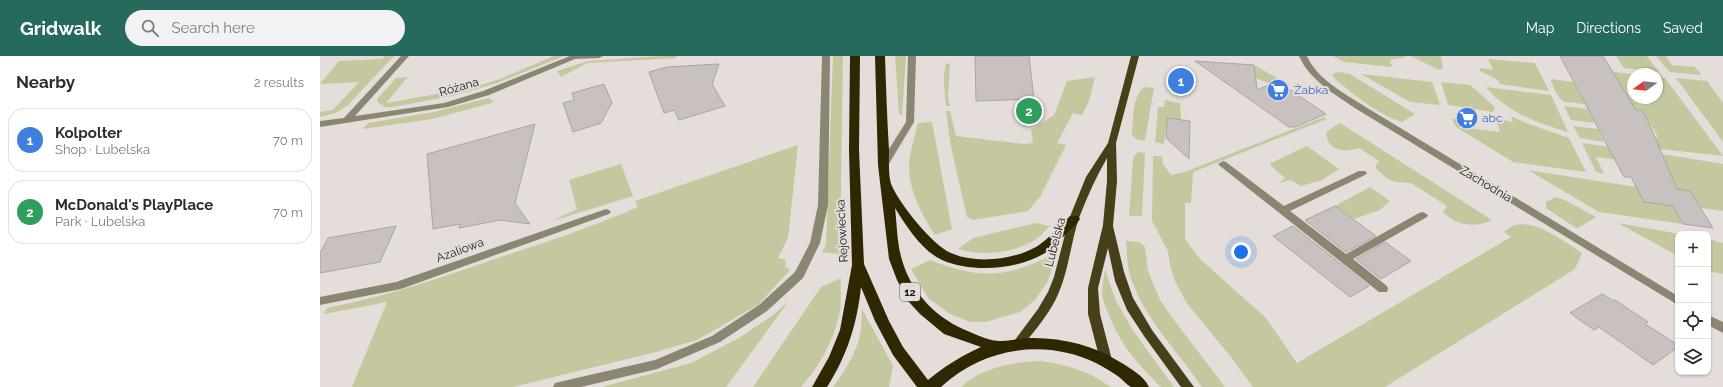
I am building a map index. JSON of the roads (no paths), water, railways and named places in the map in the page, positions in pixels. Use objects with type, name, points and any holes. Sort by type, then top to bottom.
[{"type":"highway","name":"Rejowiecka","points":[[855,56],[854,150],[858,264],[882,321],[898,351],[924,387]]},
{"type":"highway","name":"12","points":[[880,56],[884,165],[895,259],[903,280],[913,297],[932,318],[949,330],[975,340],[1001,347]]},
{"type":"highway","points":[[887,186],[909,222],[936,250],[955,259],[968,262],[997,262],[1030,254],[1046,245],[1074,219]]},
{"type":"highway","points":[[819,387],[840,352],[845,339],[854,298],[858,264]]},
{"type":"highway","name":"12","points":[[931,387],[955,367],[977,355],[1001,347],[1018,344],[1044,344],[1082,350],[1106,360],[1142,387]]},
{"type":"main road","name":"Lubelska","points":[[1106,360],[1093,301],[1094,279],[1108,225],[1112,181],[1112,143],[1135,56]]},
{"type":"main road","name":"Lubelska","points":[[1018,344],[1054,293],[1060,277],[1074,219],[1090,177],[1112,143]]},
{"type":"main road","points":[[1108,225],[1119,274],[1127,298],[1143,325],[1188,387]]},
{"type":"street","points":[[346,120],[405,56]]},
{"type":"street","name":"Różana","points":[[320,124],[445,105],[486,93],[574,57],[599,56]]},
{"type":"street","points":[[559,387],[657,364],[716,339],[763,308],[799,275],[815,243],[823,205],[826,56]]},
{"type":"street","points":[[884,165],[910,122],[912,56]]},
{"type":"street","name":"Zachodnia","points":[[1303,56],[1305,62],[1326,83],[1361,108],[1675,299]]},
{"type":"street","points":[[1223,164],[1284,210],[1383,289]]},
{"type":"street","points":[[1284,210],[1362,173]]},
{"type":"street","name":"Azaliowa","points":[[320,301],[397,286],[606,212]]},
{"type":"street","points":[[1345,259],[1423,215]]},
{"type":"street","points":[[1711,321],[1723,328]]},
{"type":"place","name":"Kolpolter","points":[[1181,81]]},
{"type":"place","name":"Żabka","points":[[1278,90]]},
{"type":"place","name":"McDonald's PlayPlace","points":[[1029,111]]},
{"type":"place","name":"abc","points":[[1467,118]]}]
